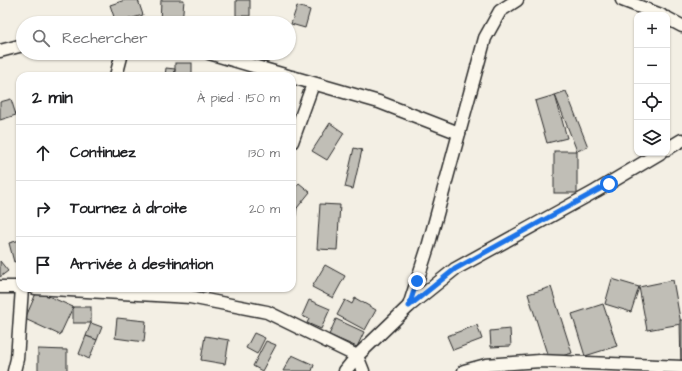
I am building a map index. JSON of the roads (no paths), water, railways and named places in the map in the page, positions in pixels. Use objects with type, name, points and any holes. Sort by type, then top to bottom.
[{"type":"street","points":[[409,306],[428,247],[485,38],[500,11],[517,0]]},
{"type":"street","points":[[622,0],[653,12]]},
{"type":"street","points":[[670,20],[682,26]]},
{"type":"street","points":[[0,51],[16,47]]},
{"type":"street","points":[[117,72],[120,60]]},
{"type":"street","points":[[234,60],[274,72]]},
{"type":"street","points":[[296,78],[379,102],[459,134]]},
{"type":"street","points":[[296,131],[313,84]]},
{"type":"street","points":[[670,147],[682,140]]},
{"type":"street","points":[[345,371],[356,356],[409,306],[455,269],[596,192],[655,156]]},
{"type":"street","points":[[0,287],[16,288]]},
{"type":"street","points":[[14,371],[17,359],[21,292]]},
{"type":"street","points":[[104,292],[190,297],[267,312],[356,356],[363,371]]},
{"type":"street","points":[[464,371],[486,365],[540,361],[682,367]]}]
